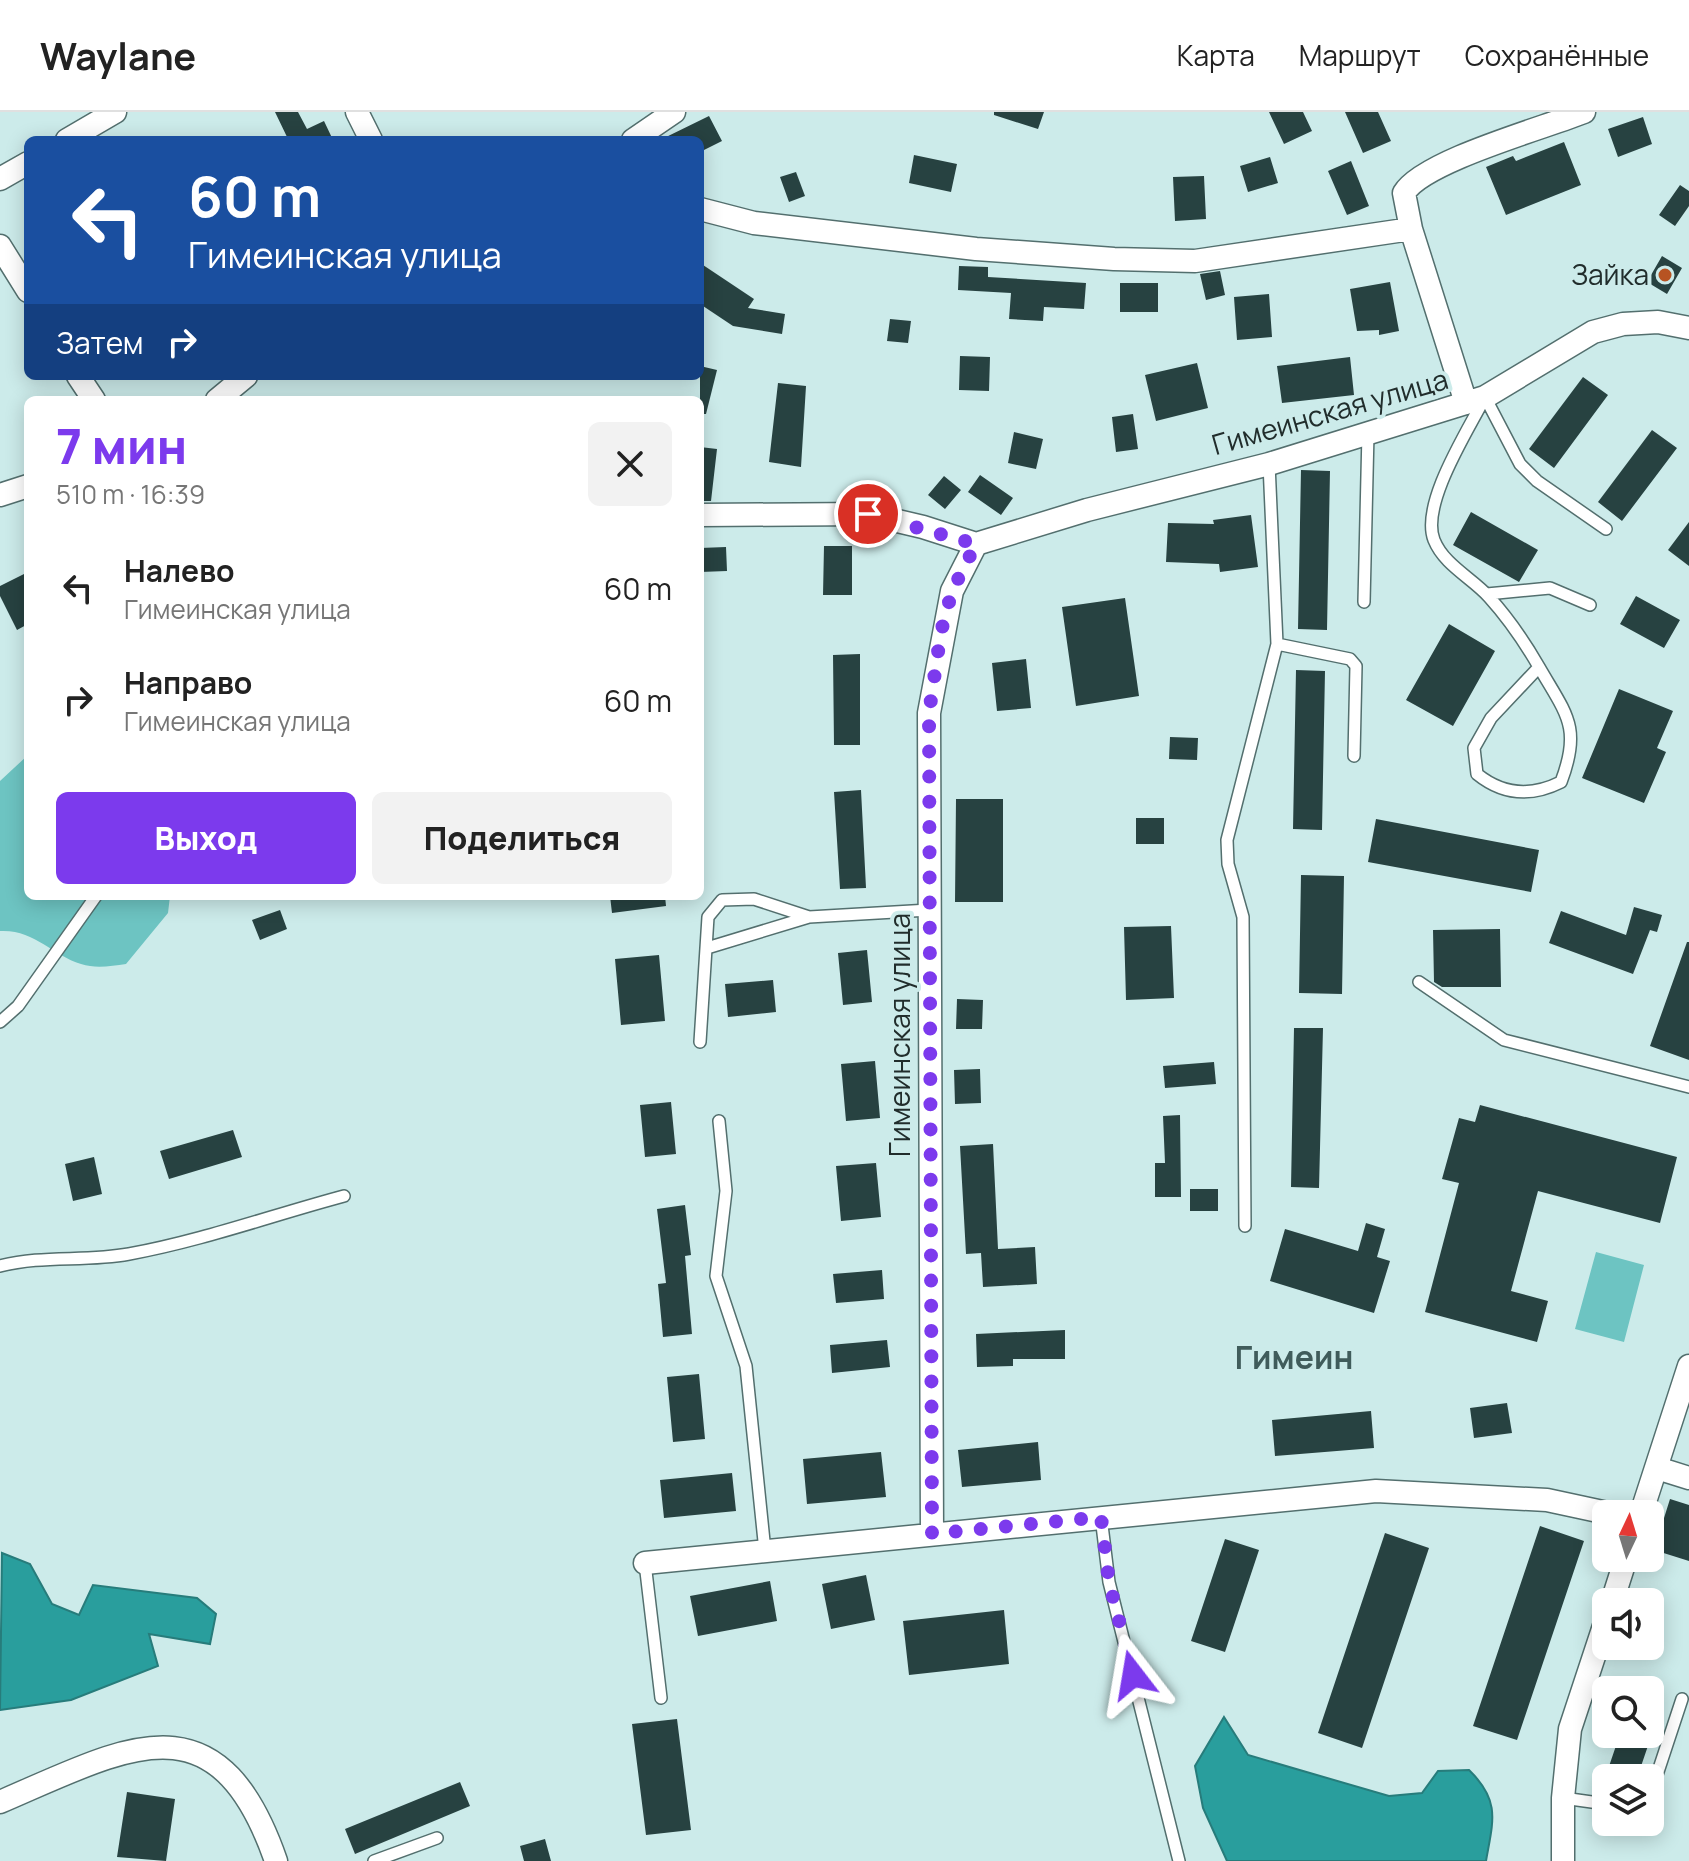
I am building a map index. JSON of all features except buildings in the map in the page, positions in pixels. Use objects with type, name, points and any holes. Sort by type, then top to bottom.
[{"type":"street","points":[[74,136],[115,112]]},
{"type":"street","points":[[357,112],[369,136]]},
{"type":"street","points":[[1476,400],[1411,229],[1404,193],[1412,180],[1451,161],[1584,112]]},
{"type":"street","points":[[639,136],[662,122]]},
{"type":"street","points":[[0,179],[24,165]]},
{"type":"street","points":[[704,210],[754,223],[976,249],[1195,261],[1411,229]]},
{"type":"street","points":[[0,246],[24,285]]},
{"type":"street","name":"Гимеинская улица","points":[[932,1534],[929,713],[941,632],[952,591],[976,544],[1087,510],[1269,464],[1476,400],[1593,332],[1646,323],[1689,328]]},
{"type":"street","points":[[222,396],[241,380]]},
{"type":"street","points":[[0,495],[24,487]]},
{"type":"street","points":[[704,515],[868,514],[976,544]]},
{"type":"street","points":[[1646,1500],[1689,1366]]},
{"type":"street","points":[[1657,1468],[1689,1478]]},
{"type":"street","points":[[645,1563],[1376,1491],[1547,1500],[1592,1510]]},
{"type":"street","points":[[1563,1861],[1563,1798],[1570,1729],[1593,1660]]},
{"type":"street","points":[[0,1802],[104,1757],[167,1744],[205,1754],[233,1779],[261,1818],[276,1861]]},
{"type":"lane","points":[[1476,400],[1520,464],[1537,481],[1606,529]]},
{"type":"lane","points":[[1476,400],[1443,478],[1434,513],[1433,538],[1448,562],[1487,594],[1520,634],[1572,723],[1570,759],[1561,782],[1541,792],[1517,793],[1493,786],[1477,774],[1474,748],[1491,718],[1539,667]]},
{"type":"lane","points":[[1364,602],[1368,433]]},
{"type":"lane","points":[[1245,1226],[1243,917],[1228,864],[1227,840],[1277,644],[1269,464]]},
{"type":"lane","points":[[1487,594],[1550,588],[1590,605]]},
{"type":"lane","points":[[1277,644],[1350,659],[1356,666],[1354,756]]},
{"type":"lane","points":[[700,1042],[708,917],[722,900],[754,899],[809,917]]},
{"type":"lane","points":[[0,1022],[18,1006],[93,900]]},
{"type":"lane","points":[[707,948],[809,917],[929,910]]},
{"type":"lane","points":[[1419,982],[1504,1040],[1689,1087]]},
{"type":"lane","points":[[719,1121],[726,1191],[716,1276],[746,1366],[765,1551]]},
{"type":"lane","points":[[0,1266],[19,1261],[89,1260],[133,1253],[344,1196]]},
{"type":"lane","points":[[1101,1517],[1109,1582],[1179,1861]]},
{"type":"lane","points":[[645,1563],[661,1698]]},
{"type":"lane","points":[[1661,1764],[1682,1699]]},
{"type":"lane","points":[[1563,1798],[1592,1802]]},
{"type":"lane","points":[[374,1861],[437,1838]]},
{"type":"shaded area","points":[[24,759],[24,900],[170,900],[168,913],[126,964],[87,966],[33,938],[12,931],[0,931],[0,781]]},
{"type":"shaded area","points":[[1596,1252],[1644,1265],[1624,1342],[1575,1329]]},
{"type":"shaded area","points":[[2,1553],[30,1564],[52,1604],[79,1615],[93,1585],[197,1598],[216,1614],[210,1644],[149,1634],[158,1666],[71,1700],[0,1710]]},
{"type":"shaded area","points":[[1224,1717],[1248,1755],[1389,1796],[1422,1793],[1438,1771],[1469,1770],[1486,1792],[1492,1812],[1486,1861],[1227,1861],[1203,1808],[1195,1766]]},
{"type":"place","name":"Зайка","points":[[1665,275]]},
{"type":"district","name":"Гимеин","points":[[1294,1358]]},
{"type":"route","points":[[868,514],[976,544],[952,591],[941,632],[929,713],[932,1534],[1101,1517],[1109,1582],[1133,1675]]}]
